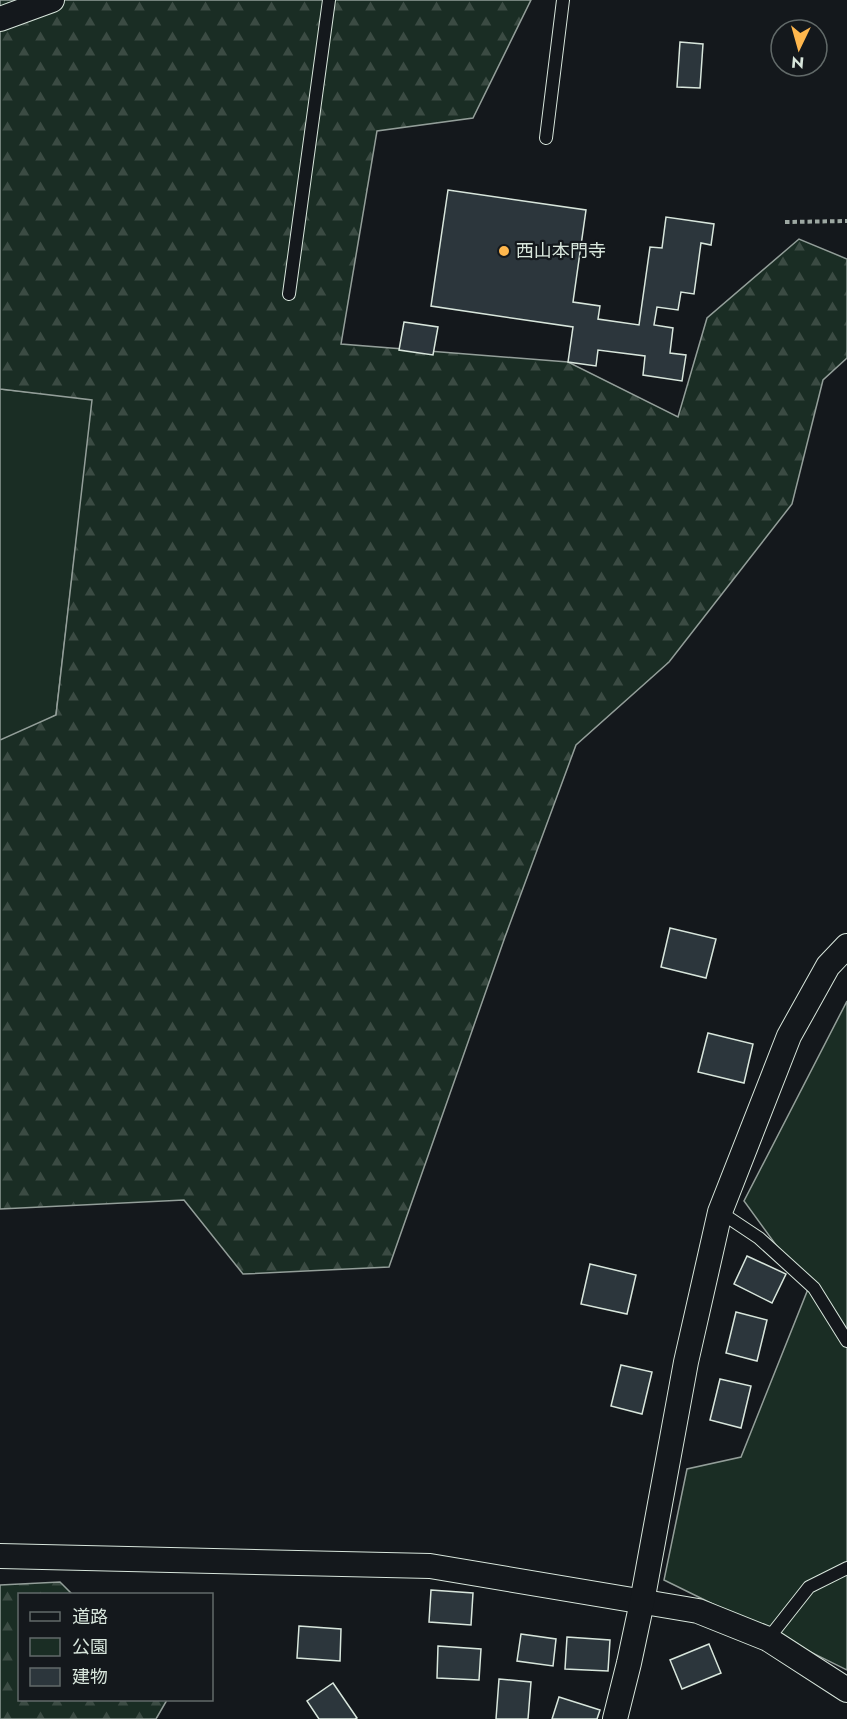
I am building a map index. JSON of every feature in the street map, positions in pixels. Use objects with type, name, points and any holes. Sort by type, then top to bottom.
[{"type":"street","points":[[0,20],[52,0]]},
{"type":"street","points":[[615,1719],[642,1602],[686,1362],[720,1212],[789,1036],[828,966],[847,946]]},
{"type":"street","points":[[0,1556],[430,1566],[698,1611],[768,1639],[847,1690]]},
{"type":"lane","points":[[289,294],[329,0]]},
{"type":"lane","points":[[546,138],[563,0]]},
{"type":"lane","points":[[720,1212],[759,1238],[814,1288],[847,1341]]},
{"type":"lane","points":[[768,1639],[808,1587],[847,1569]]},
{"type":"path","points":[[785,222],[847,221]]},
{"type":"green space","points":[[0,0],[531,0],[473,118],[377,131],[341,344],[568,362],[678,417],[707,318],[799,239],[847,259],[847,358],[823,380],[792,504],[669,662],[576,745],[505,937],[389,1267],[243,1274],[184,1200],[0,1209],[0,740],[56,715],[92,400],[0,389]]},
{"type":"green space","points":[[0,389],[93,399],[56,715],[0,748]]},
{"type":"green space","points":[[847,1001],[847,1670],[664,1580],[687,1469],[741,1457],[808,1289],[744,1201]]},
{"type":"green space","points":[[60,1582],[71,1593],[18,1593],[18,1701],[166,1701],[156,1719],[0,1719],[0,1585]]},
{"type":"building","points":[[680,42],[703,44],[700,88],[677,87]]},
{"type":"building","points":[[448,190],[586,210],[573,302],[600,306],[598,319],[639,325],[650,247],[662,248],[666,217],[714,224],[711,245],[701,243],[694,294],[681,292],[678,310],[657,307],[654,325],[673,328],[670,353],[686,355],[682,381],[643,375],[645,356],[598,350],[596,366],[568,362],[573,327],[431,306]]},
{"type":"building","points":[[404,322],[438,327],[433,355],[399,350]]},
{"type":"building","points":[[670,928],[716,939],[706,978],[661,967]]},
{"type":"building","points":[[708,1033],[753,1044],[744,1083],[698,1072]]},
{"type":"building","points":[[747,1256],[786,1274],[772,1303],[734,1284]]},
{"type":"building","points":[[590,1264],[636,1275],[627,1314],[581,1304]]},
{"type":"building","points":[[736,1312],[767,1320],[757,1361],[726,1353]]},
{"type":"building","points":[[621,1365],[652,1372],[642,1414],[611,1406]]},
{"type":"building","points":[[720,1379],[751,1386],[741,1428],[710,1420]]},
{"type":"building","points":[[431,1590],[473,1593],[471,1625],[429,1622]]},
{"type":"building","points":[[299,1626],[341,1629],[340,1661],[297,1658]]},
{"type":"building","points":[[521,1634],[556,1639],[553,1666],[517,1661]]},
{"type":"building","points":[[567,1637],[610,1640],[608,1671],[565,1669]]},
{"type":"building","points":[[709,1644],[721,1673],[682,1689],[670,1660]]},
{"type":"building","points":[[438,1646],[481,1649],[479,1680],[437,1678]]},
{"type":"building","points":[[499,1679],[531,1682],[528,1719],[496,1719]]},
{"type":"building","points":[[333,1683],[357,1718],[319,1719],[307,1701]]},
{"type":"building","points":[[559,1697],[600,1710],[597,1719],[552,1719]]},
{"type":"place","name":"西山本門寺","points":[[504,251]]}]
